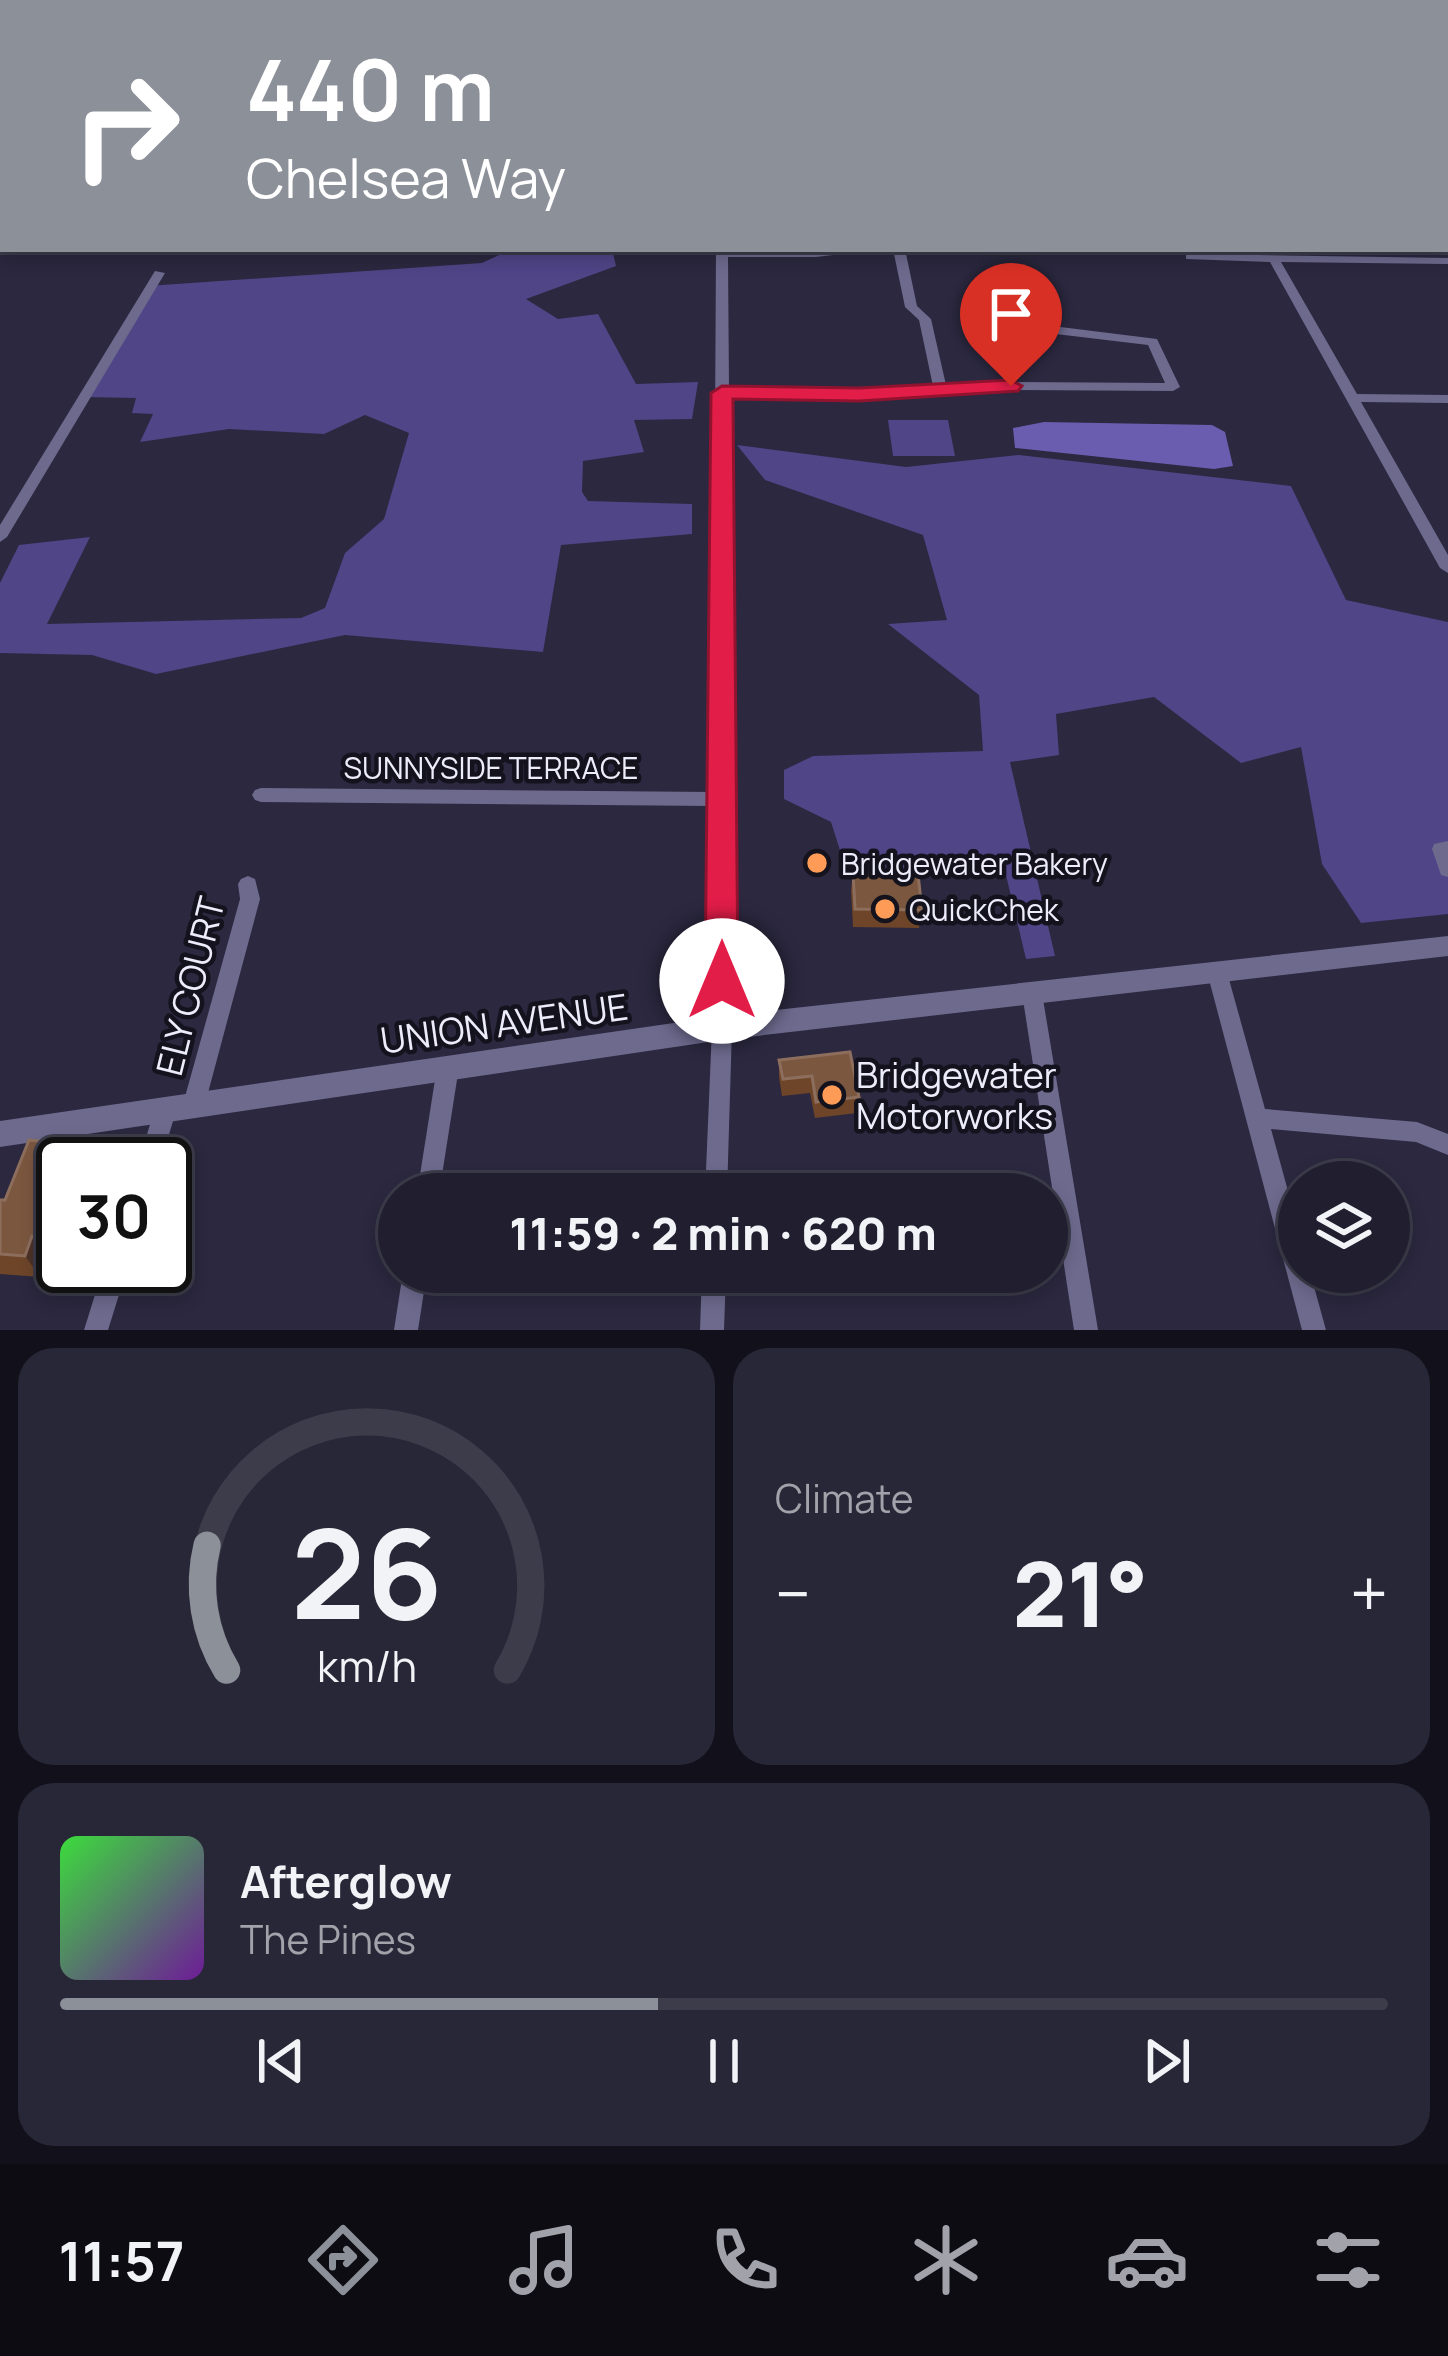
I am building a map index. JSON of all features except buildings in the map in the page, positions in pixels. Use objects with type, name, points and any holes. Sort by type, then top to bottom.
[{"type":"street","points":[[717,1173],[722,1028],[722,252]]},
{"type":"street","points":[[753,252],[833,252]]},
{"type":"street","points":[[900,252],[911,307],[925,319],[940,388]]},
{"type":"street","points":[[1190,257],[1448,261]]},
{"type":"street","points":[[1274,260],[1448,568]]},
{"type":"street","points":[[0,537],[159,273]]},
{"type":"street","points":[[722,393],[1173,387],[1153,342],[1004,324],[995,328],[1011,386]]},
{"type":"street","points":[[1352,398],[1448,399]]},
{"type":"street","name":"SUNNYSIDE TERRACE","points":[[261,794],[722,799]]},
{"type":"street","points":[[1448,848],[1441,849],[1448,870]]},
{"type":"street","name":"ELY COURT","points":[[163,1137],[180,1106],[250,899],[248,884]]},
{"type":"street","name":"UNION AVENUE","points":[[0,1134],[722,1028],[1448,946]]},
{"type":"street","points":[[1217,972],[1314,1330]]},
{"type":"street","points":[[1032,993],[1086,1330]]},
{"type":"street","points":[[431,1173],[448,1067]]},
{"type":"street","points":[[1256,1118],[1417,1132],[1448,1145]]},
{"type":"street","points":[[96,1330],[108,1293]]},
{"type":"street","points":[[406,1330],[412,1293]]},
{"type":"street","points":[[712,1330],[713,1293]]},
{"type":"shaded area","points":[[506,252],[613,252],[616,266],[526,299],[558,319],[598,314],[636,384],[698,382],[692,419],[634,420],[644,452],[583,461],[582,492],[588,501],[692,504],[692,534],[561,545],[543,652],[345,635],[156,674],[92,655],[0,653],[0,583],[19,545],[90,537],[47,624],[301,618],[325,608],[345,553],[384,519],[409,433],[365,415],[324,434],[229,429],[140,442],[153,414],[132,413],[136,398],[83,397],[147,286],[482,263]]},
{"type":"shaded area","points":[[888,420],[948,420],[955,456],[893,456]]},
{"type":"shaded area","points":[[1044,422],[1212,425],[1225,432],[1233,466],[1214,469],[1015,448],[1013,428]]},
{"type":"shaded area","points":[[737,445],[906,467],[1019,455],[1291,486],[1346,600],[1448,622],[1448,914],[1361,923],[1322,864],[1301,747],[1241,763],[1154,697],[1056,714],[1059,755],[1010,762],[1055,956],[1026,959],[1005,871],[847,872],[831,822],[784,799],[784,770],[813,756],[983,751],[979,695],[888,624],[947,620],[923,535],[765,480]]},
{"type":"place","name":"Bridgewater Bakery","points":[[817,863]]},
{"type":"place","name":"QuickChek","points":[[885,909]]},
{"type":"place","name":"Bridgewater Motorworks","points":[[832,1095]]},
{"type":"route","points":[[722,981],[722,393],[859,394],[1011,386]]}]
